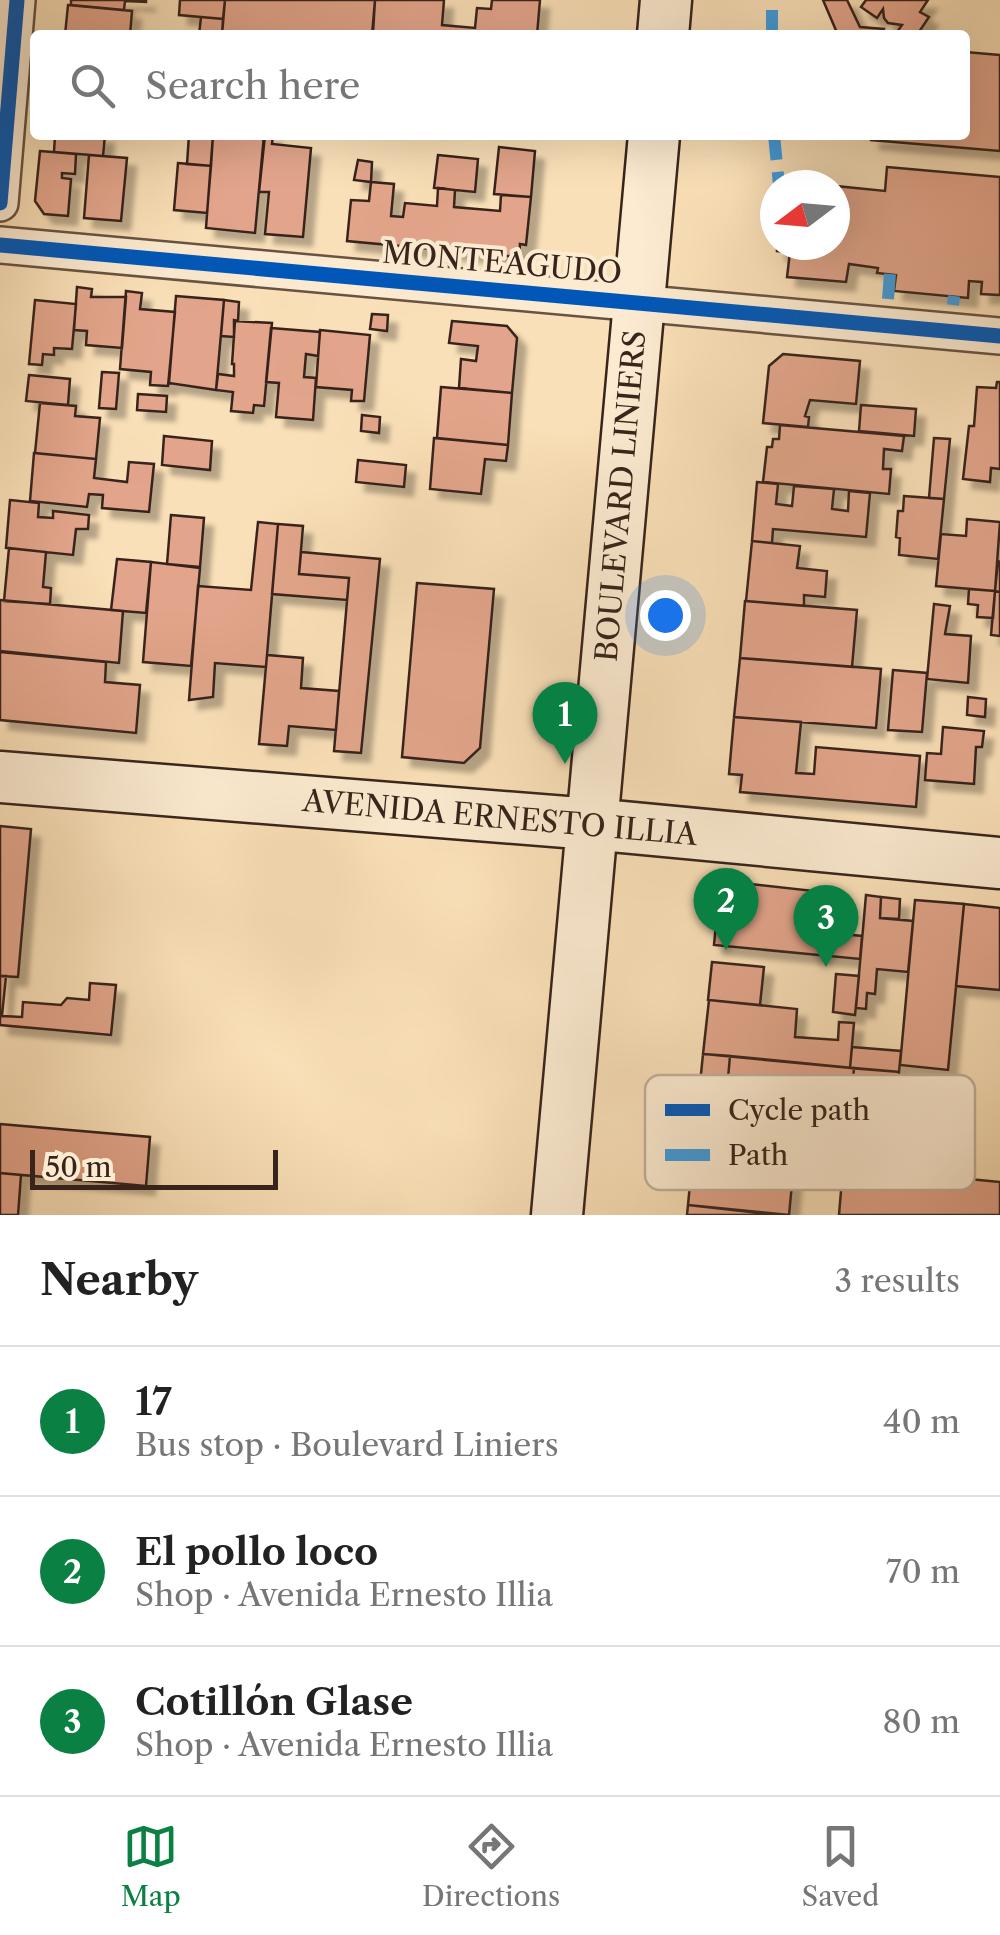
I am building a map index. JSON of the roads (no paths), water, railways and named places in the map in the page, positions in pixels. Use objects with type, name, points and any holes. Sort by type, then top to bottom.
[{"type":"main road","points":[[663,30],[666,0]]},
{"type":"main road","name":"BOULEVARD LINIERS","points":[[557,1215],[654,140]]},
{"type":"main road","name":"AVENIDA ERNESTO ILLIA","points":[[0,776],[591,824],[1000,863]]},
{"type":"street","points":[[0,203],[17,0]]},
{"type":"street","name":"MONTEAGUDO","points":[[0,246],[1000,336]]},
{"type":"place","name":"17","points":[[565,764]]},
{"type":"place","name":"El pollo loco","points":[[726,950]]},
{"type":"place","name":"Cotillón Glase","points":[[826,967]]}]
